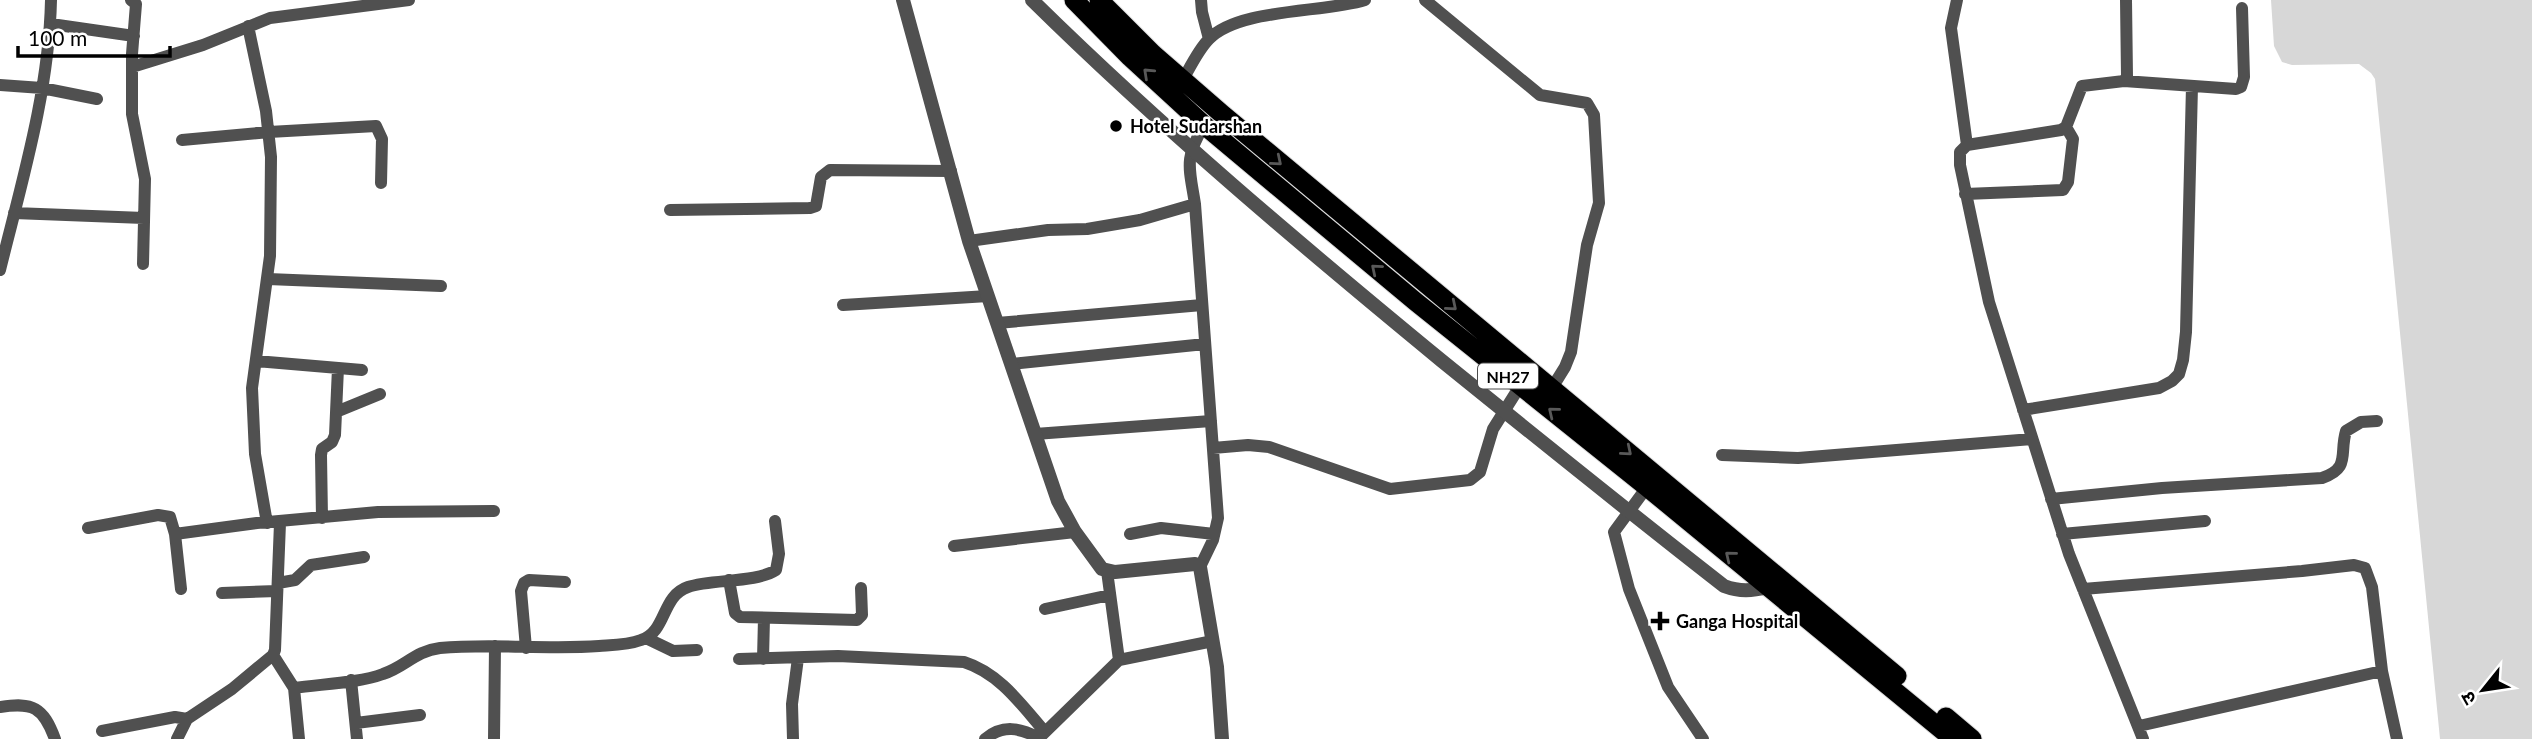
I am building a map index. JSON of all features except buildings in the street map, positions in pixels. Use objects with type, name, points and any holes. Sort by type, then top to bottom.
[{"type":"highway","name":"NH27","points":[[1074,0],[1178,89],[1552,388],[1972,739]]},
{"type":"highway","name":"NH27","points":[[1099,0],[1153,54],[1204,125],[1953,739]]},
{"type":"street","points":[[0,270],[33,143],[51,24],[51,0]]},
{"type":"street","points":[[131,0],[136,4],[132,127],[143,165],[143,264]]},
{"type":"street","points":[[132,67],[203,45],[270,18],[410,0]]},
{"type":"street","points":[[903,0],[969,241],[1058,501],[1074,532],[1097,565],[1107,571],[1188,564],[1200,567]]},
{"type":"street","points":[[1032,0],[1152,115],[1224,178],[1342,279],[1629,512],[1724,586],[1736,591],[1751,592],[1768,587]]},
{"type":"street","points":[[1202,0],[1202,12],[1209,39]]},
{"type":"street","points":[[1178,89],[1209,39],[1225,29],[1259,16],[1365,0]]},
{"type":"street","points":[[1425,0],[1539,94],[1587,103],[1594,115],[1599,203],[1587,245],[1571,352],[1552,388]]},
{"type":"street","points":[[1957,0],[1951,28],[1967,145]]},
{"type":"street","points":[[2124,81],[2127,76],[2126,0]]},
{"type":"street","points":[[2143,739],[2062,534],[1989,302],[1961,176],[1960,152],[1967,145],[2061,130],[2066,127],[2078,89],[2082,86],[2124,81],[2236,89],[2244,83],[2242,8]]},
{"type":"street","points":[[51,24],[134,36]]},
{"type":"street","points":[[248,26],[269,132],[271,206],[268,279],[252,388],[253,419],[257,470],[273,523],[277,587],[273,655],[294,688],[299,739]]},
{"type":"street","points":[[0,85],[42,88],[97,99]]},
{"type":"street","points":[[2023,410],[2159,388],[2179,374],[2186,332],[2192,86]]},
{"type":"street","points":[[1204,125],[1191,147],[1189,167],[1195,204],[1218,519],[1200,567],[1217,667],[1222,739]]},
{"type":"street","points":[[182,140],[376,126],[382,139],[381,183]]},
{"type":"street","points":[[1965,194],[2063,190],[2068,182],[2073,139],[2066,127]]},
{"type":"street","points":[[670,210],[810,208],[816,206],[818,201],[821,177],[830,170],[951,171]]},
{"type":"street","points":[[969,241],[1048,230],[1087,229],[1148,218],[1195,204]]},
{"type":"street","points":[[14,213],[144,218]]},
{"type":"street","points":[[268,279],[441,286]]},
{"type":"street","points":[[843,304],[988,296]]},
{"type":"street","points":[[997,323],[1202,305]]},
{"type":"street","points":[[1011,364],[1205,344]]},
{"type":"street","points":[[256,361],[362,370]]},
{"type":"street","points":[[322,519],[321,456],[322,449],[334,439],[338,368]]},
{"type":"street","points":[[1213,448],[1248,445],[1269,447],[1391,489],[1471,480],[1480,472],[1490,436],[1520,386]]},
{"type":"street","points":[[336,412],[380,394]]},
{"type":"street","points":[[1035,434],[1211,421]]},
{"type":"street","points":[[2051,499],[2162,488],[2322,478],[2341,467],[2346,431],[2361,422],[2377,421]]},
{"type":"street","points":[[1722,455],[1798,458],[2032,439]]},
{"type":"street","points":[[1647,487],[1614,532],[1629,589],[1668,687],[1703,739]]},
{"type":"street","points":[[175,534],[378,512],[494,511]]},
{"type":"street","points":[[88,528],[165,515],[173,520],[181,589]]},
{"type":"street","points":[[294,688],[383,674],[417,653],[428,650],[495,646],[584,647],[646,638],[658,627],[667,603],[679,591],[706,582],[776,570],[779,554],[775,521]]},
{"type":"street","points":[[2062,534],[2205,521]]},
{"type":"street","points":[[1130,534],[1161,528],[1214,534]]},
{"type":"street","points":[[954,546],[1074,532]]},
{"type":"street","points":[[222,593],[277,587],[295,580],[311,565],[364,556]]},
{"type":"street","points":[[2083,589],[2354,565],[2365,568],[2369,576],[2382,671],[2397,739]]},
{"type":"street","points":[[1107,571],[1119,660]]},
{"type":"street","points":[[526,648],[521,591],[524,583],[528,580],[565,582]]},
{"type":"street","points":[[729,580],[737,616],[764,618],[857,621],[862,615],[861,588]]},
{"type":"street","points":[[1045,609],[1110,595]]},
{"type":"street","points":[[763,659],[764,618]]},
{"type":"street","points":[[646,638],[673,651],[697,650]]},
{"type":"street","points":[[1040,736],[1119,660],[1213,641]]},
{"type":"street","points":[[494,739],[495,646]]},
{"type":"street","points":[[177,739],[187,719],[232,689],[273,655]]},
{"type":"street","points":[[739,659],[849,656],[964,662],[978,666],[993,676],[1040,736]]},
{"type":"street","points":[[793,739],[792,704],[798,658]]},
{"type":"street","points":[[2139,726],[2382,671]]},
{"type":"street","points":[[351,680],[357,739]]},
{"type":"street","points":[[0,707],[18,704],[36,709],[48,722],[55,739]]},
{"type":"street","points":[[356,723],[420,715]]},
{"type":"street","points":[[102,731],[126,733],[175,717],[187,719]]},
{"type":"street","points":[[985,739],[1005,728],[1040,736]]},
{"type":"shaded area","points":[[2271,0],[2532,0],[2532,739],[2440,739],[2375,79],[2359,64],[2292,65],[2282,62],[2274,46]]},
{"type":"place","name":"Hotel Sudarshan","points":[[1116,126]]},
{"type":"place","name":"Ganga Hospital","points":[[1660,621]]}]
